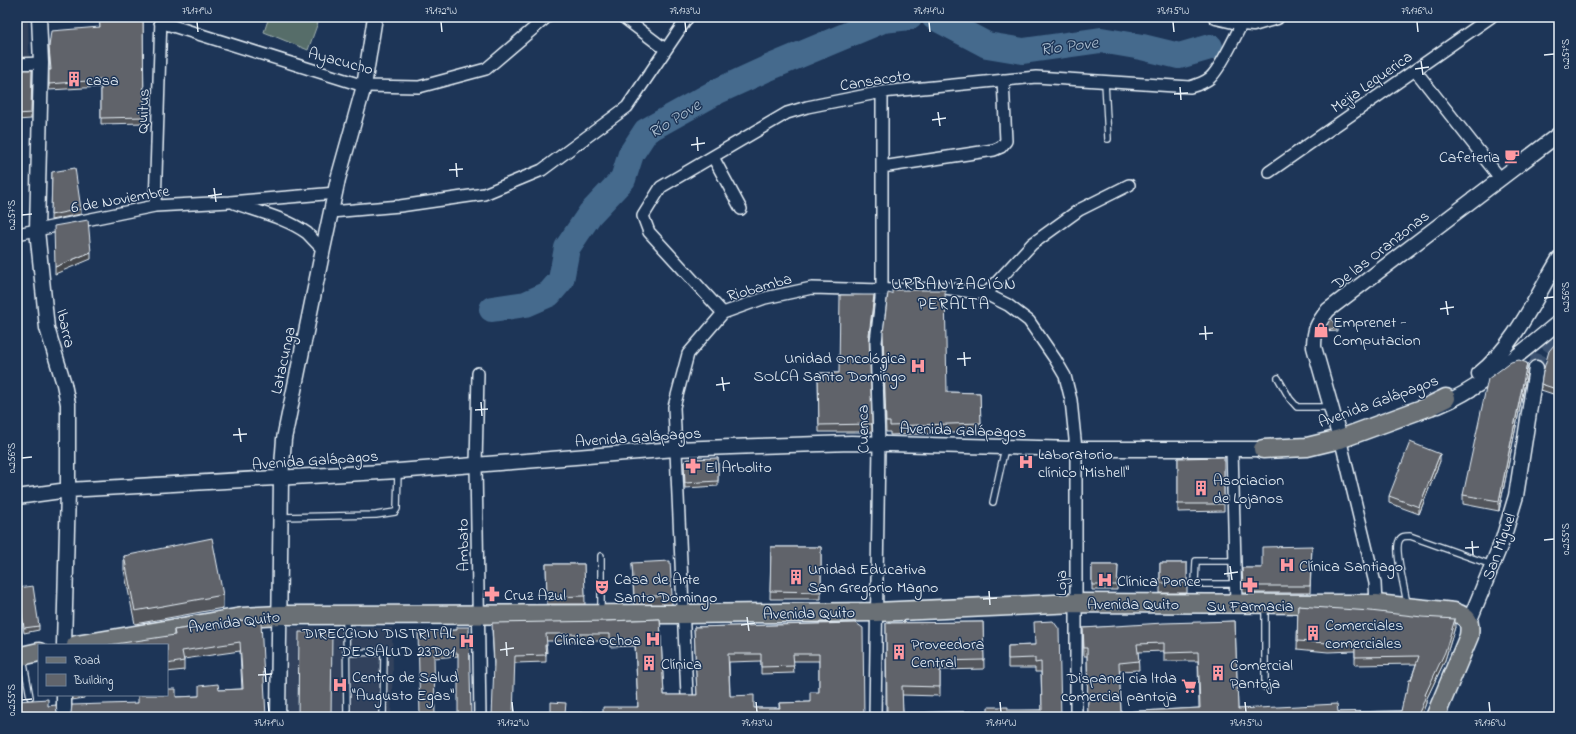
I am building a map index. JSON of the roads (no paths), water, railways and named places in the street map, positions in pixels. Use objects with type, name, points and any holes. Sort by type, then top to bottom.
[{"type":"main road","points":[[1263,449],[1307,446],[1340,439],[1430,406],[1446,398]]},
{"type":"main road","name":"Avenida Quito","points":[[82,644],[242,617],[280,615],[876,612],[1076,603],[1265,603],[1376,604],[1454,612],[1466,617],[1469,622]]},
{"type":"main road","name":"San Miguel","points":[[1435,717],[1469,636],[1469,622]]},
{"type":"street","name":"Ibarra","points":[[39,17],[41,63],[37,230],[46,328],[64,384],[68,404],[68,490],[64,644]]},
{"type":"street","name":"Latacunga","points":[[278,717],[280,517],[284,439],[338,179],[364,86],[375,17]]},
{"type":"street","name":"Ayacucho","points":[[160,19],[364,86],[419,87],[486,69],[547,17]]},
{"type":"street","points":[[623,17],[665,49]]},
{"type":"street","points":[[331,212],[400,206],[484,194],[542,170],[627,107],[688,17]]},
{"type":"street","points":[[1221,18],[1253,24],[1277,17]]},
{"type":"street","name":"Mejia Lequerica","points":[[1269,172],[1491,17]]},
{"type":"street","name":"Quitus","points":[[155,206],[160,19]]},
{"type":"street","name":"Cansacoto","points":[[723,313],[649,232],[643,216],[661,187],[788,113],[807,106],[882,92],[1036,77],[1190,87],[1202,83],[1211,77],[1224,58],[1242,23]]},
{"type":"street","points":[[17,64],[41,63]]},
{"type":"street","points":[[1415,70],[1500,178]]},
{"type":"street","points":[[882,167],[994,150],[1001,147],[1006,141],[1003,80]]},
{"type":"street","name":"Cuenca","points":[[875,717],[879,444],[876,342],[882,290],[882,92]]},
{"type":"street","name":"De las Oranzonas","points":[[1376,604],[1374,583],[1340,438],[1314,347],[1314,333],[1320,320],[1328,310],[1559,134]]},
{"type":"street","points":[[713,157],[741,208]]},
{"type":"street","points":[[986,294],[1032,244],[1079,210],[1129,185]]},
{"type":"street","name":"6 de Noviembre","points":[[17,234],[155,206],[230,202],[336,193]]},
{"type":"street","name":"6 de Noviembre","points":[[230,202],[295,226],[307,234],[323,249]]},
{"type":"street","name":"Avenida Galápagos","points":[[1340,438],[1430,402],[1480,373],[1497,357],[1509,342],[1559,259]]},
{"type":"street","name":"Riobamba","points":[[687,696],[682,614],[674,407],[688,354],[723,313],[765,298],[812,288],[882,290],[945,288],[986,294],[1008,305],[1029,321],[1065,376],[1071,400],[1076,449]]},
{"type":"street","name":"Avenida Galápagos","points":[[17,497],[68,490],[281,479],[676,449],[879,444],[1076,449],[1263,449],[1340,438],[1439,406],[1482,382],[1559,322]]},
{"type":"street","name":"San Miguel","points":[[1469,622],[1503,539],[1516,496],[1536,368]]},
{"type":"street","name":"Ambato","points":[[478,373],[476,465],[480,717]]},
{"type":"street","name":"Loja","points":[[1076,449],[1076,717]]},
{"type":"street","points":[[1232,449],[1236,603]]},
{"type":"street","points":[[64,696],[64,717]]},
{"type":"lane","points":[[1105,82],[1108,139]]},
{"type":"lane","points":[[1278,378],[1290,399],[1297,407],[1330,407]]},
{"type":"lane","points":[[993,502],[1005,447]]},
{"type":"lane","points":[[280,517],[376,515],[395,512],[397,509],[398,471]]},
{"type":"lane","points":[[1407,607],[1399,559],[1398,543],[1404,536],[1415,538],[1492,566]]},
{"type":"lane","points":[[601,556],[601,614]]},
{"type":"lane","points":[[1235,560],[1196,561],[1195,582],[1199,584],[1235,584]]},
{"type":"lane","points":[[1265,603],[1265,687]]},
{"type":"lane","points":[[346,615],[347,717]]},
{"type":"lane","points":[[346,654],[382,652],[384,654],[383,717]]},
{"type":"lane","points":[[26,655],[30,697]]},
{"type":"waterway","name":"Río Pove","points":[[492,309],[526,304],[549,294],[561,280],[567,248],[590,214],[623,179],[631,154],[646,131],[718,91],[766,69],[883,20],[910,17]]},
{"type":"waterway","name":"Río Pove","points":[[934,17],[987,45],[1023,51],[1101,40],[1142,47],[1179,56],[1210,47]]},
{"type":"tunnel","points":[[1536,368],[1538,356],[1542,348],[1559,334]]},
{"type":"place","name":"casa","points":[[74,79]]},
{"type":"place","name":"Cafeteria","points":[[1512,156]]},
{"type":"place","name":"Emprenet - Computacion","points":[[1321,330]]},
{"type":"place","name":"Unidad Oncológica SOLCA Santo Domingo","points":[[918,366]]},
{"type":"place","name":"Laboratorio clínico \"Mishell\"","points":[[1026,462]]},
{"type":"place","name":"El Arbolito","points":[[693,466]]},
{"type":"place","name":"Asociacion de Lojanos","points":[[1201,488]]},
{"type":"place","name":"Clínica Santiago","points":[[1287,565]]},
{"type":"place","name":"Unidad Educativa San Gregorio Magno","points":[[796,577]]},
{"type":"place","name":"Clínica Ponce","points":[[1105,580]]},
{"type":"place","name":"Su Farmacia","points":[[1250,585]]},
{"type":"place","name":"Casa de Arte Santo Domingo","points":[[602,587]]},
{"type":"place","name":"Cruz Azul","points":[[492,594]]},
{"type":"place","name":"Comerciales comerciales","points":[[1313,633]]},
{"type":"place","name":"Clínica Ochoa","points":[[653,639]]},
{"type":"place","name":"DIRECCION DISTRITAL DE SALUD 23D01","points":[[467,641]]},
{"type":"place","name":"Proveedora Central","points":[[899,652]]},
{"type":"place","name":"Clínica","points":[[649,663]]},
{"type":"place","name":"Comercial Pantoja","points":[[1218,673]]},
{"type":"place","name":"Centro de Salud \"Augusto Egas\"","points":[[340,685]]},
{"type":"place","name":"Dispanel cia ltda comercial pantoja","points":[[1189,686]]},
{"type":"district","name":"URBANIZACIÓN PERALTA","points":[[954,293]]}]
